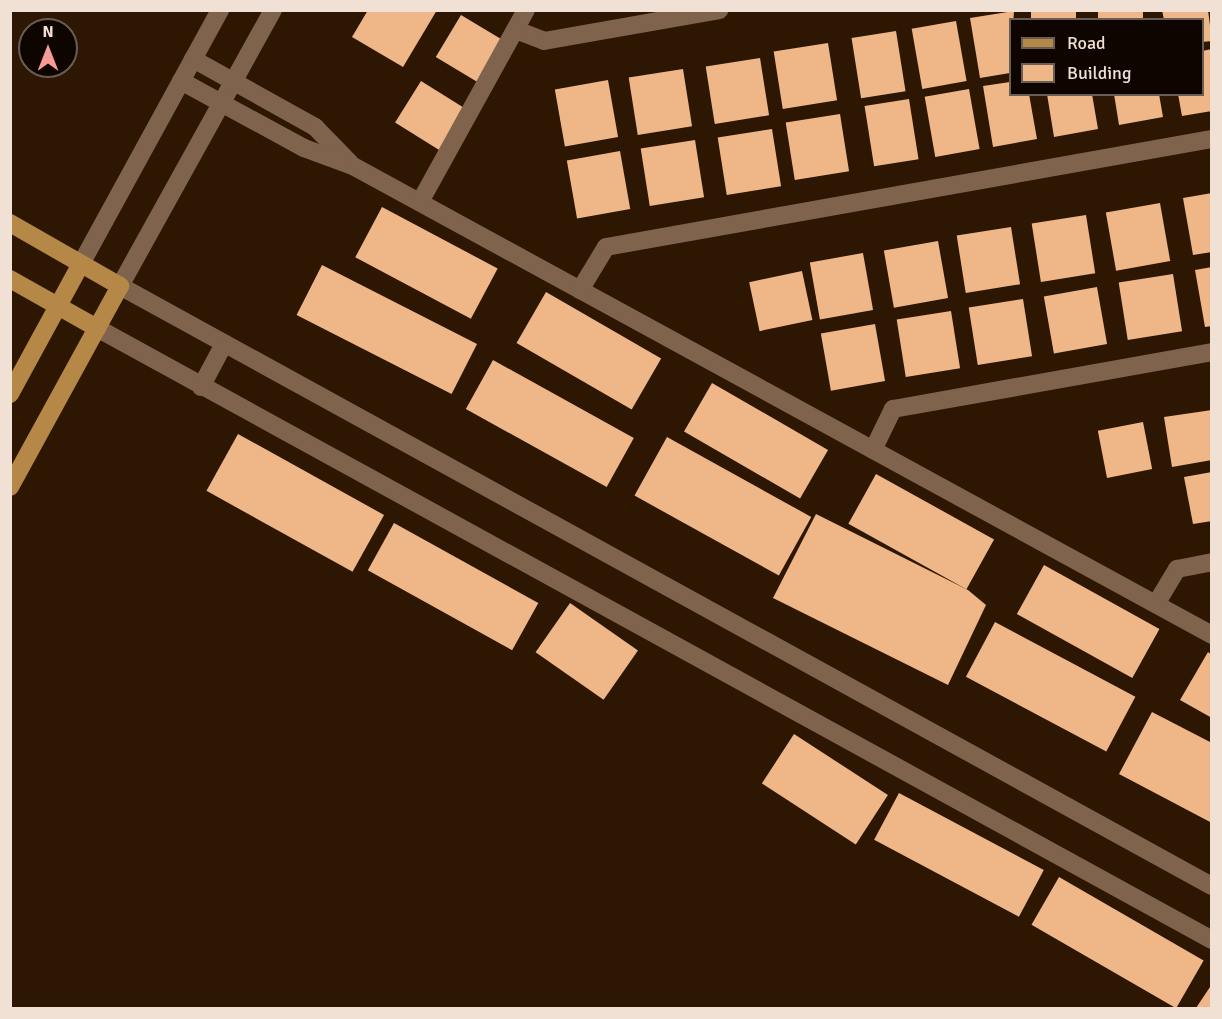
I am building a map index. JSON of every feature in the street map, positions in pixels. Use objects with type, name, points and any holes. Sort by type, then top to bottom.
[{"type":"main road","points":[[10,223],[120,286],[10,487]]},
{"type":"main road","points":[[10,394],[81,264]]},
{"type":"main road","points":[[10,279],[97,328]]},
{"type":"street","points":[[81,264],[220,10]]},
{"type":"street","points":[[273,10],[120,286],[1212,886]]},
{"type":"street","points":[[420,202],[526,10]]},
{"type":"street","points":[[516,30],[544,41],[719,10]]},
{"type":"street","points":[[194,59],[315,127],[353,166]]},
{"type":"street","points":[[181,81],[304,148],[353,166],[1212,634]]},
{"type":"street","points":[[580,290],[606,247],[1212,139]]},
{"type":"street","points":[[97,328],[1212,940]]},
{"type":"street","points":[[201,387],[224,344]]},
{"type":"street","points":[[873,450],[893,409],[1212,352]]},
{"type":"street","points":[[1156,604],[1178,569],[1212,562]]},
{"type":"building","points":[[368,10],[437,10],[403,67],[352,37]]},
{"type":"building","points":[[1031,10],[1076,10],[1076,18],[1031,18]]},
{"type":"building","points":[[1098,10],[1143,10],[1143,18],[1098,18]]},
{"type":"building","points":[[1162,10],[1208,10],[1212,41],[1204,42],[1204,18],[1164,18]]},
{"type":"building","points":[[1014,11],[1014,18],[1009,18],[1009,73],[980,78],[970,18]]},
{"type":"building","points":[[461,15],[506,42],[480,84],[436,57]]},
{"type":"building","points":[[956,21],[967,81],[922,89],[912,29]]},
{"type":"building","points":[[896,31],[906,91],[861,98],[852,38]]},
{"type":"building","points":[[828,43],[837,100],[783,109],[774,52]]},
{"type":"building","points":[[1212,49],[1212,111],[1182,116],[1178,96],[1204,96],[1204,51]]},
{"type":"building","points":[[760,58],[769,115],[715,124],[706,67]]},
{"type":"building","points":[[683,69],[692,126],[638,135],[629,78]]},
{"type":"building","points":[[608,80],[618,137],[565,146],[555,89]]},
{"type":"building","points":[[421,81],[465,109],[439,150],[395,123]]},
{"type":"building","points":[[1009,82],[1009,96],[1029,96],[1037,139],[993,147],[983,86]]},
{"type":"building","points":[[969,89],[980,149],[935,157],[925,97]]},
{"type":"building","points":[[1047,96],[1092,96],[1098,129],[1054,137]]},
{"type":"building","points":[[1114,96],[1159,96],[1163,117],[1119,125]]},
{"type":"building","points":[[909,99],[919,159],[874,166],[865,106]]},
{"type":"building","points":[[840,114],[849,171],[795,180],[786,123]]},
{"type":"building","points":[[772,129],[781,186],[727,195],[718,138]]},
{"type":"building","points":[[695,140],[704,197],[650,206],[641,149]]},
{"type":"building","points":[[620,151],[630,209],[577,218],[567,160]]},
{"type":"building","points":[[1212,193],[1212,252],[1193,255],[1183,198]]},
{"type":"building","points":[[1160,203],[1170,261],[1116,271],[1106,213]]},
{"type":"building","points":[[382,207],[498,269],[471,319],[355,257]]},
{"type":"building","points":[[1086,215],[1095,273],[1041,282],[1032,224]]},
{"type":"building","points":[[1011,227],[1020,284],[966,293],[957,236]]},
{"type":"building","points":[[938,241],[948,298],[894,308],[884,251]]},
{"type":"building","points":[[863,253],[873,310],[820,319],[810,262]]},
{"type":"building","points":[[322,265],[477,344],[452,394],[297,315]]},
{"type":"building","points":[[1212,267],[1212,326],[1205,327],[1195,270]]},
{"type":"building","points":[[802,271],[812,320],[760,331],[749,282]]},
{"type":"building","points":[[1173,274],[1182,331],[1128,340],[1119,283]]},
{"type":"building","points":[[1097,287],[1107,344],[1054,353],[1044,296]]},
{"type":"building","points":[[546,292],[661,358],[632,410],[516,343]]},
{"type":"building","points":[[1023,299],[1032,356],[978,365],[969,308]]},
{"type":"building","points":[[951,311],[960,368],[906,377],[897,320]]},
{"type":"building","points":[[875,324],[885,381],[831,391],[821,334]]},
{"type":"building","points":[[493,360],[634,438],[607,487],[466,409]]},
{"type":"building","points":[[712,383],[828,450],[800,498],[684,431]]},
{"type":"building","points":[[1212,410],[1212,460],[1172,467],[1164,417]]},
{"type":"building","points":[[1143,422],[1152,469],[1107,478],[1098,431]]},
{"type":"building","points":[[238,434],[384,515],[353,572],[206,491]]},
{"type":"building","points":[[667,437],[811,517],[779,576],[635,496]]},
{"type":"building","points":[[1212,472],[1212,521],[1193,524],[1184,477]]},
{"type":"building","points":[[876,474],[994,539],[966,589],[848,524]]},
{"type":"building","points":[[816,514],[968,590],[986,605],[948,685],[773,598]]},
{"type":"building","points":[[394,523],[538,603],[512,650],[368,570]]},
{"type":"building","points":[[1044,565],[1159,629],[1132,678],[1017,614]]},
{"type":"building","points":[[570,603],[638,651],[604,700],[536,652]]},
{"type":"building","points":[[995,622],[1135,697],[1106,751],[966,677]]},
{"type":"building","points":[[1208,652],[1212,655],[1212,718],[1180,700]]},
{"type":"building","points":[[1152,712],[1212,743],[1212,823],[1119,774]]},
{"type":"building","points":[[794,734],[888,795],[856,844],[762,783]]},
{"type":"building","points":[[899,793],[1044,870],[1019,917],[874,840]]},
{"type":"building","points":[[1059,877],[1204,960],[1176,1008],[1032,925]]},
{"type":"building","points":[[1212,984],[1212,1008],[1196,1008]]}]
